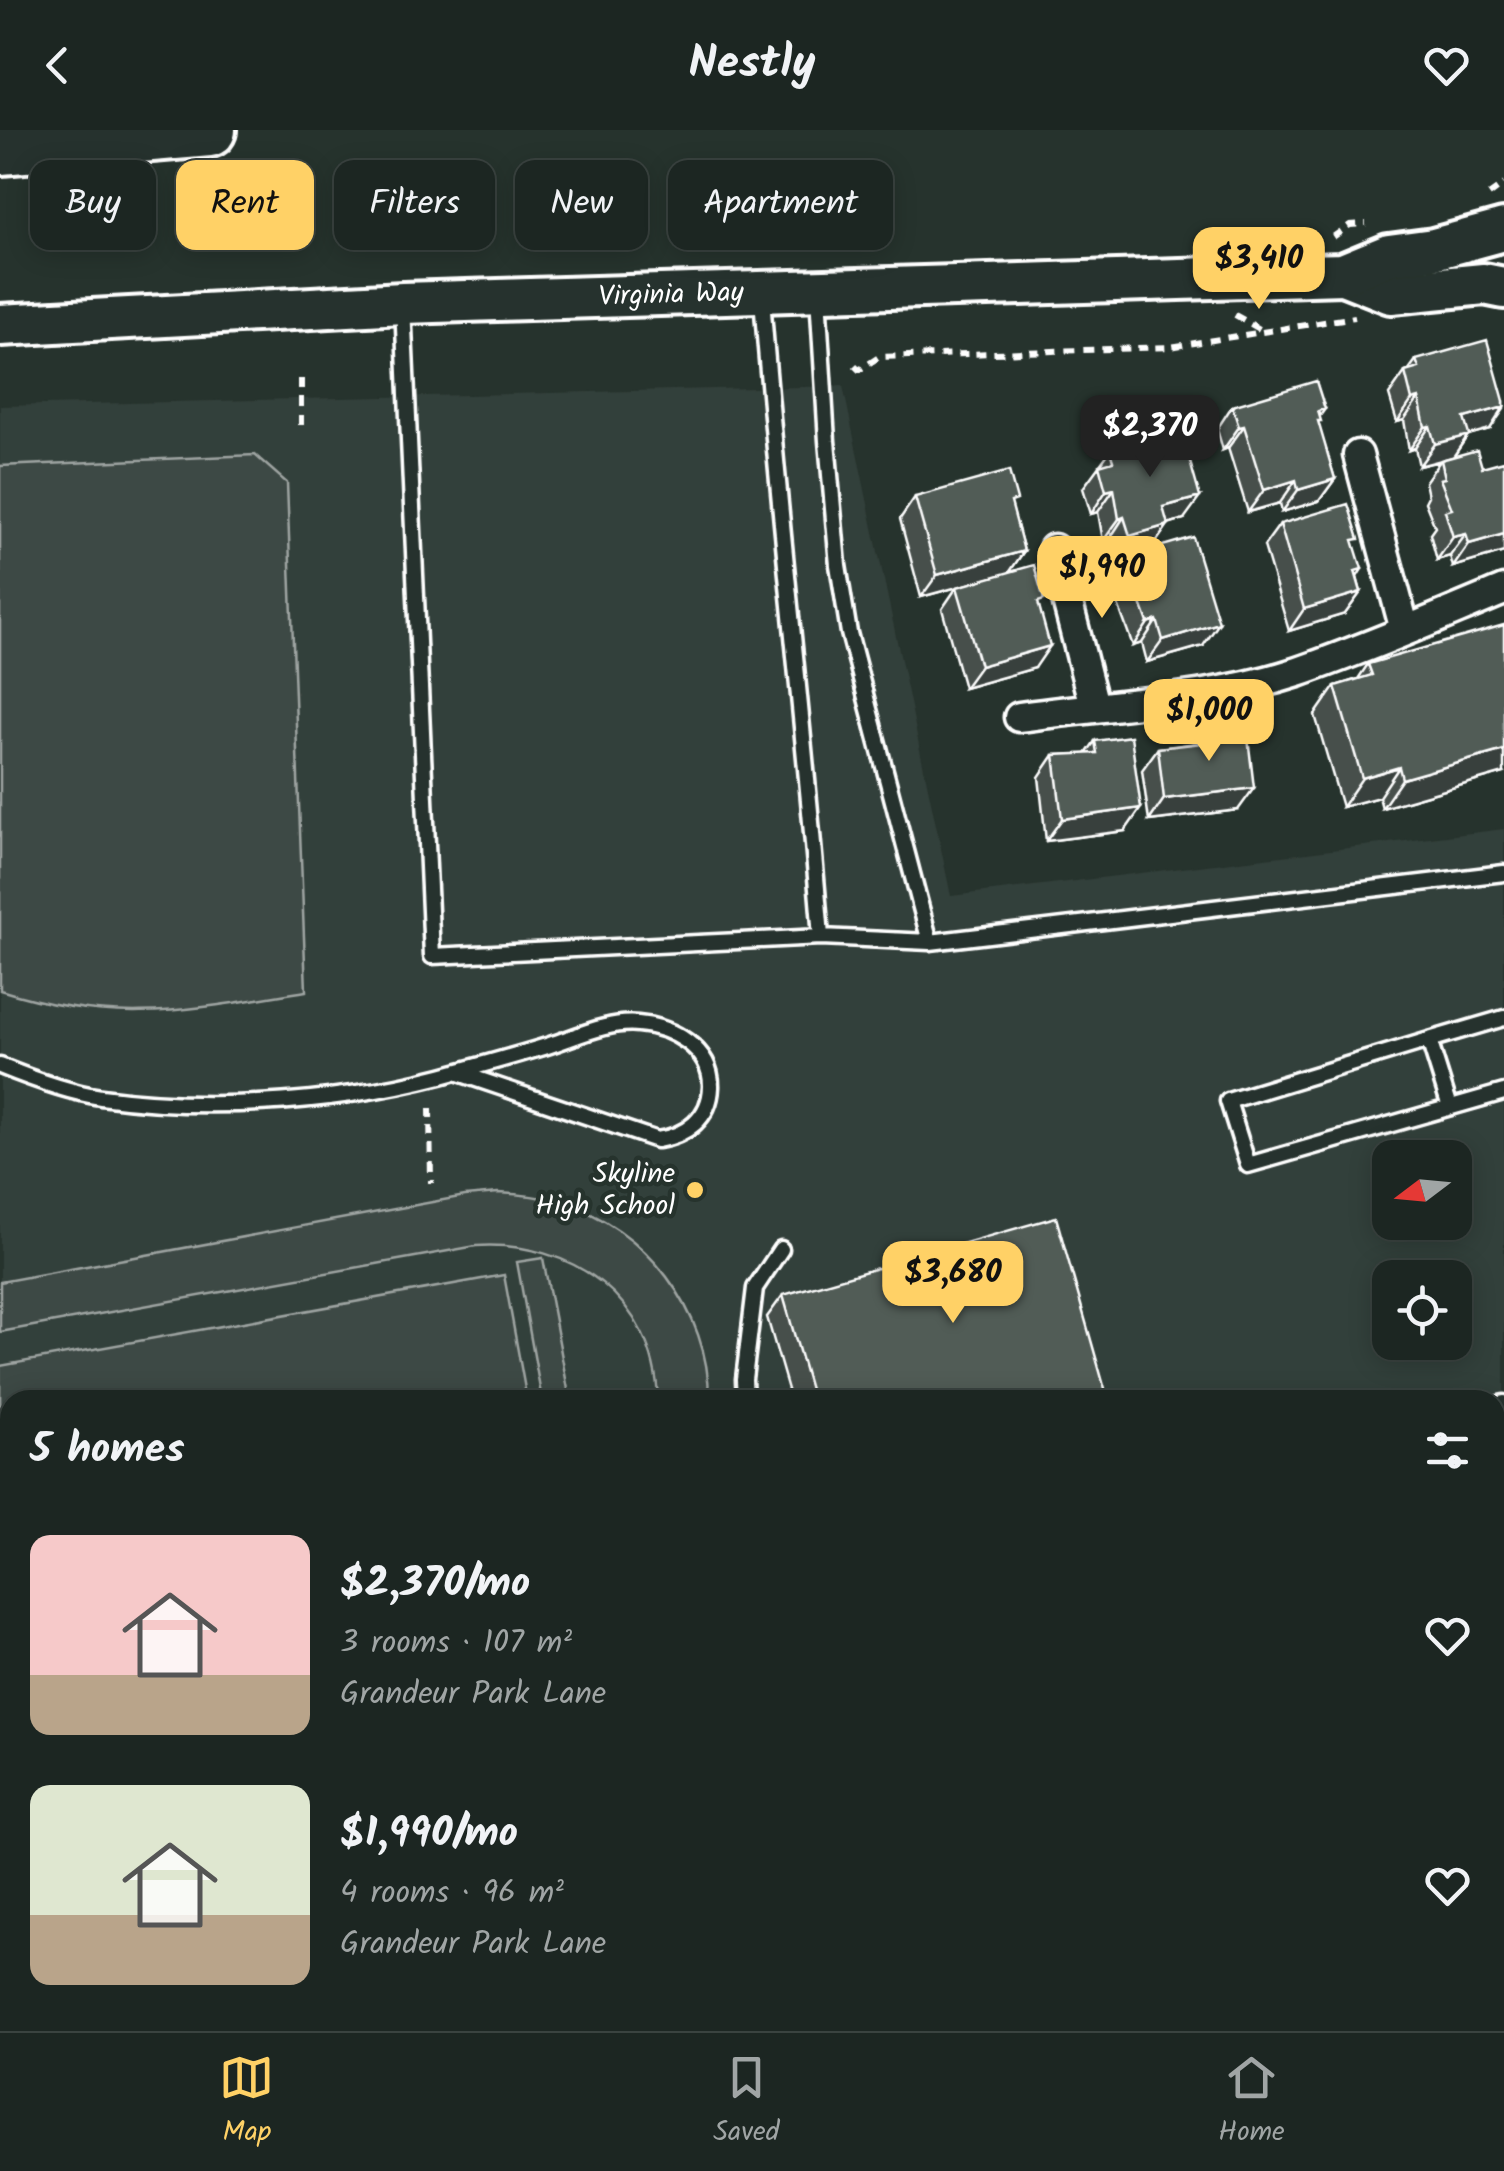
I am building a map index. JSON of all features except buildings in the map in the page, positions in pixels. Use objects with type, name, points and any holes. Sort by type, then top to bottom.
[{"type":"highway","points":[[0,148],[209,130]]},
{"type":"street","name":"Virginia Way","points":[[0,324],[403,302],[1343,274],[1389,255],[1434,249],[1504,230]]},
{"type":"street","name":"Virginia Way","points":[[1343,274],[1391,293],[1484,284],[1504,288]]},
{"type":"street","points":[[1358,455],[1405,630]]},
{"type":"street","points":[[1054,549],[1094,706]]},
{"type":"street","points":[[1019,717],[1156,700],[1297,672],[1504,590]]},
{"type":"lane","points":[[818,291],[825,425],[838,565],[849,633],[930,942]]},
{"type":"lane","points":[[761,292],[775,475],[821,937]]},
{"type":"lane","points":[[403,302],[432,956],[821,937],[930,942],[1504,873]]},
{"type":"lane","points":[[1504,1018],[1228,1100],[1248,1165],[1504,1092]]},
{"type":"lane","points":[[0,1066],[98,1097],[184,1105],[347,1096],[456,1072],[589,1030],[635,1023],[670,1030],[695,1048],[709,1071],[711,1085],[704,1112],[696,1124],[685,1132],[658,1140],[456,1072]]},
{"type":"lane","points":[[1428,1040],[1450,1107]]},
{"type":"lane","points":[[745,1390],[756,1288],[781,1249]]},
{"type":"path","points":[[855,366],[859,370],[879,356],[1170,346],[1363,316]]},
{"type":"path","points":[[301,371],[301,425]]},
{"type":"path","points":[[430,1108],[432,1183]]},
{"type":"shaded area","name":"Skyline High School","points":[[843,386],[951,896],[1504,829],[1504,1390],[0,1390],[0,406]]},
{"type":"shaded area","points":[[255,455],[287,483],[306,991],[188,1009],[117,1012],[42,1001],[0,990],[0,466]]},
{"type":"shaded area","points":[[498,1193],[552,1200],[591,1214],[619,1231],[645,1252],[685,1305],[698,1335],[708,1390],[657,1390],[642,1332],[624,1305],[602,1283],[575,1265],[545,1253],[511,1247],[476,1246],[0,1332],[0,1282]]},
{"type":"shaded area","points":[[543,1258],[568,1390],[540,1390],[517,1262]]},
{"type":"shaded area","points":[[504,1275],[525,1390],[0,1390],[0,1366]]},
{"type":"place","name":"Skyline High School","points":[[695,1190]]}]
